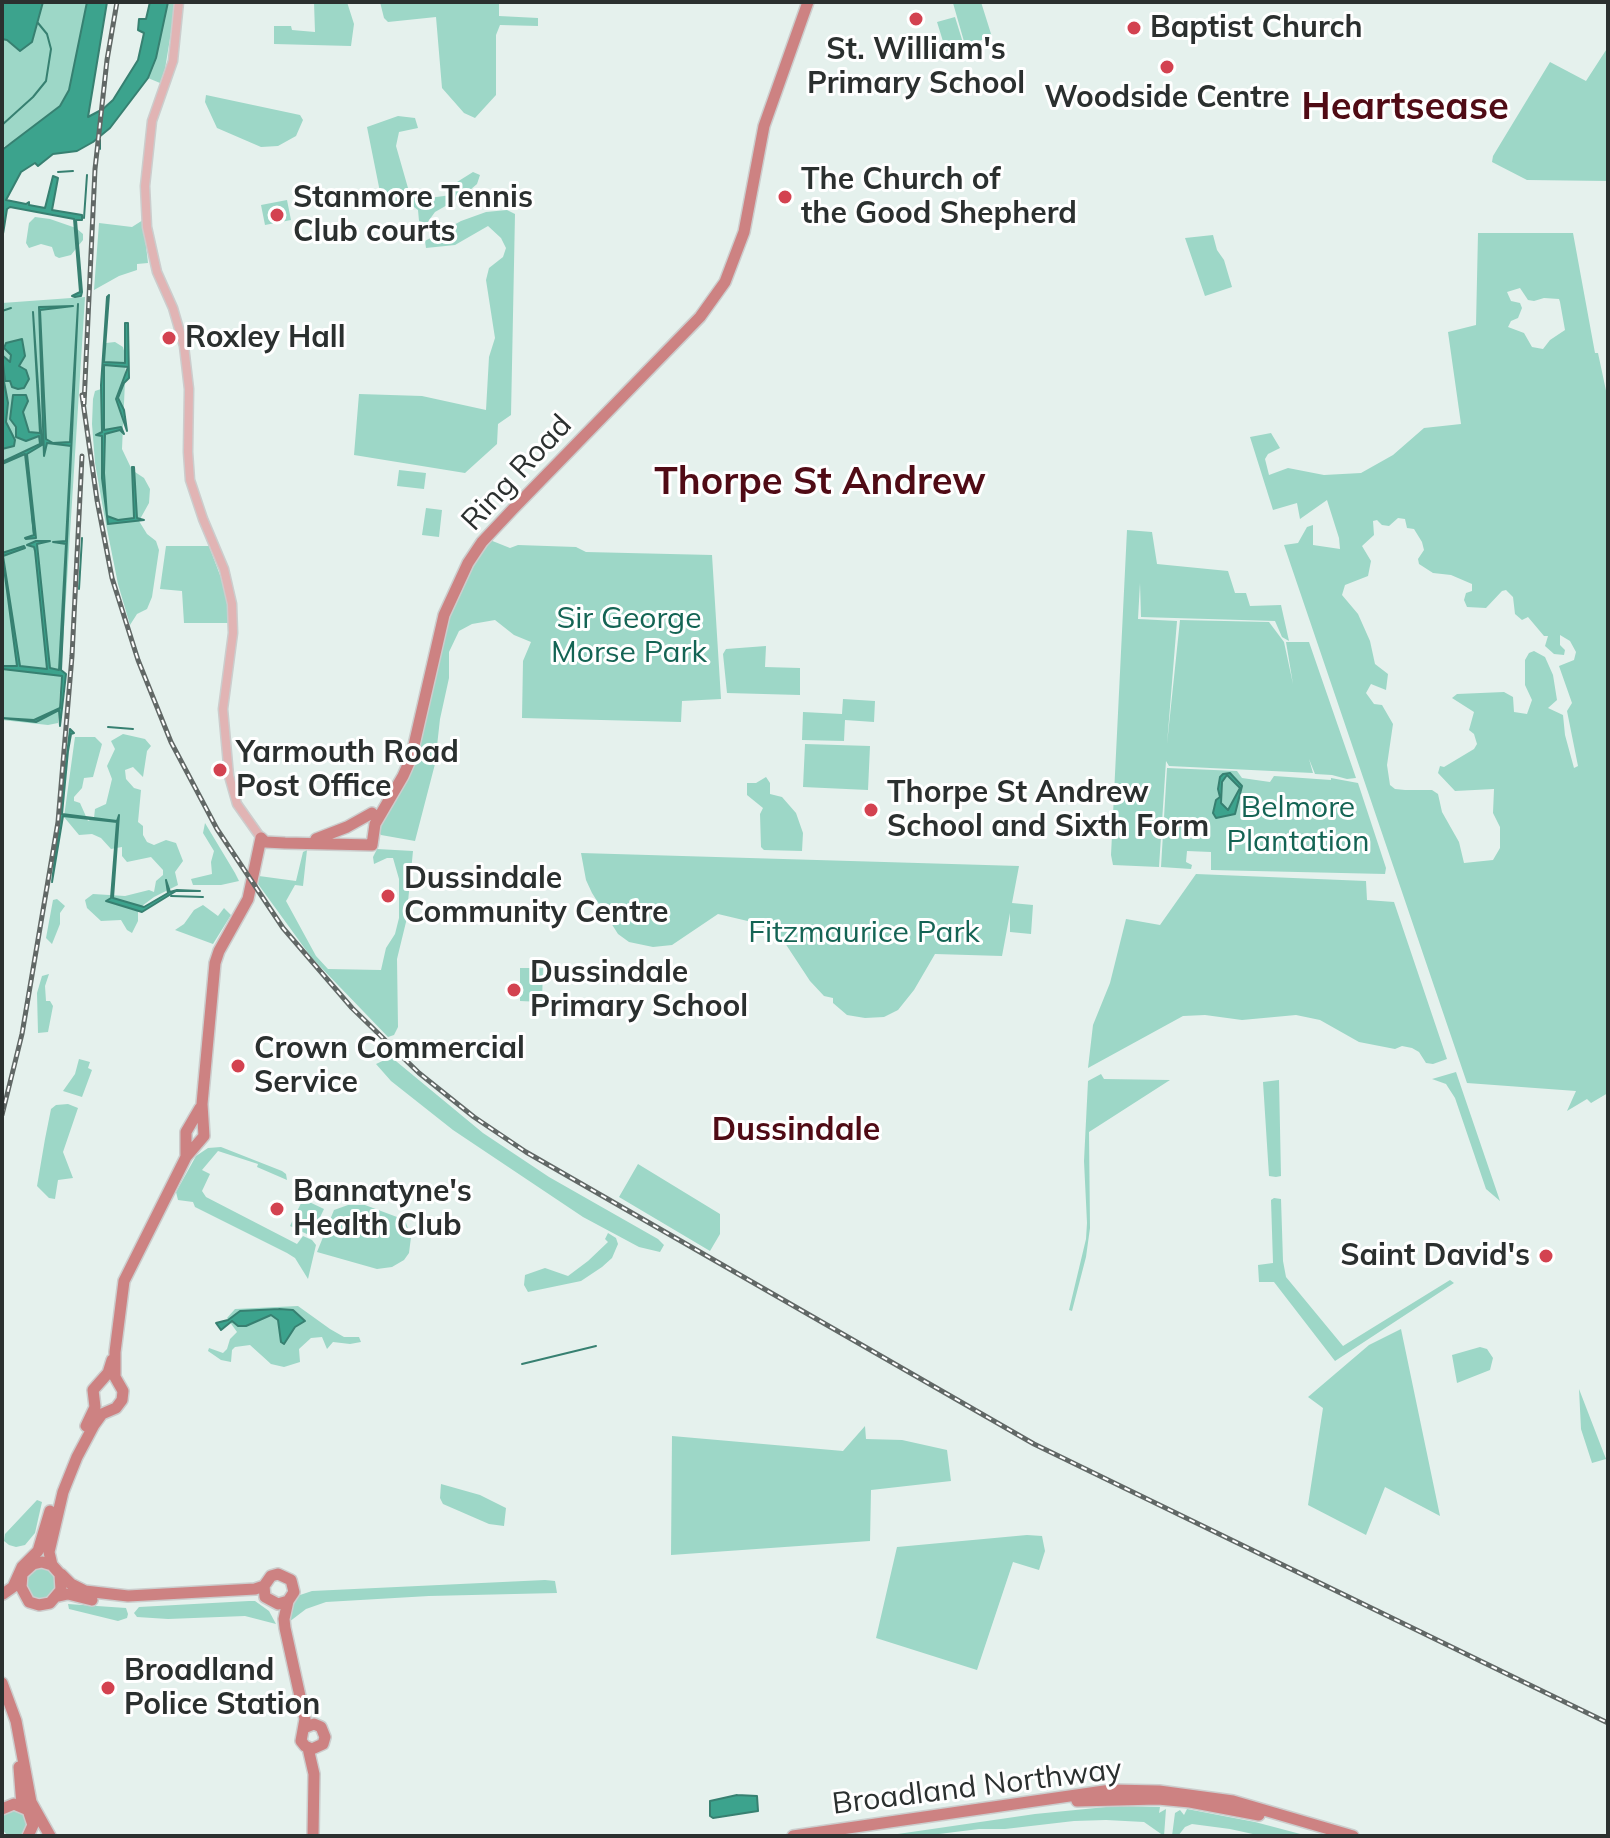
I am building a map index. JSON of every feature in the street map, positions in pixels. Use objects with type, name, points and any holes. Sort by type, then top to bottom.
[{"type":"highway","name":"Ring Road","points":[[369,834],[411,758],[444,615],[468,563],[482,542],[704,313],[720,292],[732,269],[745,223],[764,126],[808,2]]},
{"type":"highway","name":"Ring Road","points":[[369,834],[389,800]]},
{"type":"highway","points":[[316,839],[347,827],[369,834]]},
{"type":"highway","points":[[261,838],[275,843],[369,834]]},
{"type":"highway","points":[[261,838],[316,839],[369,834]]},
{"type":"highway","points":[[192,1142],[185,1134],[195,1127],[202,1104],[215,963],[248,899],[261,838]]},
{"type":"highway","points":[[59,1596],[62,1585],[50,1546],[66,1484],[100,1417],[116,1408],[122,1400],[123,1391],[116,1380],[115,1352],[126,1278],[192,1142],[204,1136],[195,1127]]},
{"type":"highway","points":[[2,1596],[13,1587],[22,1567],[38,1551],[62,1474],[95,1410],[93,1390],[115,1352]]},
{"type":"highway","points":[[102,1379],[116,1380]]},
{"type":"highway","points":[[95,1403],[109,1410]]},
{"type":"highway","points":[[2,1596],[20,1583],[24,1571],[33,1564],[44,1547],[50,1511]]},
{"type":"highway","points":[[33,1564],[42,1562],[81,1590],[113,1595],[251,1590],[264,1586],[271,1576],[286,1575],[294,1588],[284,1619]]},
{"type":"highway","points":[[20,1583],[27,1600]]},
{"type":"highway","points":[[264,1586],[284,1619],[303,1705],[301,1741],[314,1748]]},
{"type":"highway","points":[[2,1596],[45,1605],[68,1594],[115,1603],[249,1597],[271,1602],[288,1601]]},
{"type":"highway","points":[[2,1684],[15,1731],[9,1805],[31,1813],[33,1832]]},
{"type":"highway","points":[[2,1684],[16,1721],[31,1802],[50,1836]]},
{"type":"highway","points":[[303,1705],[325,1737],[314,1748],[313,1836]]},
{"type":"highway","points":[[304,1728],[310,1724],[318,1725]]},
{"type":"highway","name":"Broadland Northway","points":[[793,1836],[1111,1790],[1159,1791],[1233,1801],[1353,1836]]},
{"type":"highway","name":"Broadland Northway","points":[[833,1836],[1061,1803],[1111,1799],[1190,1802],[1247,1812],[1332,1836]]},
{"type":"main road","points":[[179,2],[173,61],[152,118],[145,186],[147,227],[157,272],[173,308],[184,346],[189,389],[190,480],[224,569],[232,604],[233,633],[223,709],[229,776],[237,804],[261,838]]},
{"type":"green space","points":[[2,2],[87,2],[69,90],[60,106],[32,130],[2,148]]},
{"type":"green space","points":[[168,2],[175,2],[174,14],[160,83],[148,78],[156,58]]},
{"type":"green space","points":[[314,2],[347,2],[354,24],[351,46],[274,44],[274,26],[291,26],[292,30],[315,32]]},
{"type":"green space","points":[[380,2],[499,2],[499,16],[538,18],[538,26],[500,25],[496,35],[496,95],[475,118],[464,113],[442,88],[436,17],[388,22]]},
{"type":"green space","points":[[981,2],[992,37],[965,45],[953,3]]},
{"type":"green space","points":[[955,17],[964,46],[946,51],[937,22]]},
{"type":"green space","points":[[1608,47],[1608,181],[1527,180],[1492,162],[1550,62],[1586,81]]},
{"type":"green space","points":[[206,95],[300,115],[303,120],[296,136],[278,146],[261,147],[217,128],[205,102]]},
{"type":"green space","points":[[398,116],[415,118],[418,128],[399,132],[396,146],[410,195],[422,199],[451,195],[457,182],[473,172],[480,175],[477,184],[435,212],[427,223],[419,221],[418,210],[410,204],[383,207],[367,127]]},
{"type":"green space","name":"Stanmore Tennis Club courts","points":[[287,200],[291,220],[265,225],[261,205]]},
{"type":"green space","points":[[507,210],[515,214],[511,415],[498,424],[497,444],[465,473],[354,455],[359,394],[422,396],[486,410],[489,357],[495,338],[486,280],[489,268],[503,257],[506,248],[501,238],[488,226],[455,245],[426,248],[425,241],[461,221],[486,212]]},
{"type":"green space","points":[[35,217],[76,228],[83,234],[83,240],[71,255],[59,258],[52,247],[41,244],[29,248],[26,243],[29,223]]},
{"type":"green space","points":[[143,220],[148,263],[137,264],[137,270],[94,290],[99,223],[132,227]]},
{"type":"green space","points":[[1478,233],[1573,233],[1595,353],[1598,353],[1608,400],[1608,1093],[1591,1103],[1587,1099],[1567,1111],[1576,1091],[1467,1083],[1284,545],[1298,543],[1307,527],[1313,525],[1313,545],[1340,549],[1327,500],[1300,519],[1297,503],[1273,510],[1250,437],[1271,433],[1280,448],[1265,459],[1269,475],[1288,468],[1324,475],[1361,473],[1393,455],[1424,428],[1461,424],[1448,332],[1476,325]],"holes":[[[1520,288],[1528,300],[1559,299],[1565,330],[1543,349],[1532,347],[1524,333],[1508,327],[1511,321],[1518,318],[1522,308],[1520,303],[1511,301],[1507,292]],[[1398,518],[1405,519],[1407,528],[1414,529],[1422,542],[1424,550],[1418,559],[1419,564],[1433,573],[1451,575],[1472,584],[1472,591],[1466,593],[1464,600],[1467,607],[1486,608],[1506,590],[1513,597],[1515,614],[1522,620],[1528,617],[1544,636],[1548,636],[1545,646],[1554,654],[1564,655],[1560,635],[1570,641],[1576,652],[1574,660],[1559,666],[1572,703],[1567,711],[1578,766],[1574,768],[1563,715],[1548,708],[1557,700],[1553,675],[1545,657],[1534,651],[1525,660],[1525,685],[1532,700],[1527,714],[1514,712],[1513,697],[1504,692],[1457,694],[1452,698],[1474,712],[1469,730],[1477,744],[1444,767],[1440,766],[1438,773],[1455,791],[1494,789],[1493,813],[1500,827],[1500,848],[1493,860],[1464,863],[1459,842],[1442,812],[1438,794],[1432,790],[1395,789],[1390,785],[1387,765],[1393,724],[1382,705],[1374,704],[1366,693],[1371,684],[1386,690],[1388,674],[1375,664],[1370,641],[1358,614],[1342,595],[1345,585],[1368,576],[1371,561],[1362,546],[1374,535],[1373,521],[1389,526]]]},
{"type":"green space","points":[[1213,235],[1232,287],[1205,296],[1185,238]]},
{"type":"green space","points":[[85,297],[58,723],[48,725],[2,720],[2,303]]},
{"type":"green space","points":[[115,342],[123,347],[126,358],[122,449],[132,470],[144,478],[150,489],[149,503],[139,521],[156,541],[159,550],[152,597],[147,609],[137,614],[130,625],[104,514],[92,424],[93,399],[95,391],[101,389],[106,343]]},
{"type":"green space","points":[[399,470],[426,473],[424,489],[397,486]]},
{"type":"green space","points":[[426,508],[442,510],[439,537],[422,535]]},
{"type":"green space","points":[[1127,530],[1152,532],[1157,564],[1228,571],[1235,593],[1246,593],[1250,606],[1281,605],[1289,641],[1282,637],[1275,621],[1141,617],[1140,583],[1138,619],[1177,621],[1167,744],[1180,620],[1269,622],[1284,642],[1293,684],[1286,642],[1309,642],[1356,778],[1315,774],[1309,759],[1313,773],[1169,766],[1166,761],[1159,867],[1113,865],[1111,855]]},
{"type":"green space","name":"Sir George Morse Park","points":[[490,540],[510,548],[518,545],[576,547],[586,552],[712,555],[721,699],[682,701],[681,722],[522,718],[523,661],[531,642],[514,635],[495,620],[472,624],[459,631],[449,652],[449,678],[435,764],[415,841],[381,835],[381,819],[397,798],[412,769],[454,598],[466,573]]},
{"type":"green space","points":[[166,546],[209,546],[223,583],[228,623],[184,623],[182,591],[160,589]]},
{"type":"green space","points":[[766,646],[765,667],[800,668],[800,695],[727,693],[723,654],[726,649]]},
{"type":"green space","points":[[843,699],[875,701],[874,722],[845,720],[844,741],[802,740],[803,712],[842,714]]},
{"type":"green space","points":[[123,734],[145,739],[151,746],[147,751],[143,777],[133,767],[125,770],[126,779],[134,788],[141,790],[138,822],[143,826],[143,835],[147,842],[154,845],[166,840],[176,843],[183,861],[175,872],[178,885],[138,909],[138,921],[132,933],[121,920],[101,921],[87,908],[85,900],[93,894],[125,896],[149,890],[154,892],[163,870],[151,857],[127,862],[122,856],[122,847],[111,849],[101,838],[92,834],[79,835],[64,817],[75,737],[95,737],[102,744],[93,777],[84,778],[82,788],[74,797],[88,821],[94,818],[95,809],[106,804],[112,779],[107,766],[115,749],[111,741]]},
{"type":"green space","points":[[805,744],[870,746],[868,790],[803,787]]},
{"type":"green space","name":"Belmore Plantation","points":[[1167,768],[1237,771],[1242,778],[1270,782],[1274,776],[1331,778],[1358,783],[1386,868],[1385,874],[1211,870],[1211,852],[1187,851],[1186,862],[1192,865],[1191,869],[1161,867]]},
{"type":"green space","points":[[766,777],[770,783],[770,794],[782,797],[796,813],[803,833],[802,851],[764,850],[761,847],[760,814],[763,808],[747,795],[747,783],[756,783]]},
{"type":"green space","points":[[205,823],[239,881],[221,885],[193,885],[191,879],[212,874],[214,851],[203,833]]},
{"type":"green space","points":[[377,849],[413,851],[406,922],[397,959],[398,1027],[394,1035],[388,1037],[311,957],[258,884],[259,876],[296,881],[303,852],[307,850],[303,886],[295,885],[286,901],[316,956],[328,969],[381,970],[386,948],[395,934],[399,918],[399,879],[393,858],[374,864]]},
{"type":"green space","name":"Fitzmaurice Park","points":[[581,853],[1019,866],[1012,903],[1033,905],[1031,934],[1010,932],[1010,913],[1002,956],[935,954],[898,1010],[884,1017],[847,1015],[833,1003],[833,998],[824,996],[810,981],[781,937],[756,923],[718,914],[672,945],[653,947],[629,942],[618,934],[592,893]]},
{"type":"green space","points":[[1196,874],[1366,881],[1367,900],[1394,902],[1447,1059],[1426,1063],[1412,1048],[1402,1046],[1395,1049],[1359,1042],[1320,1020],[1296,1015],[1242,1020],[1205,1015],[1183,1016],[1088,1068],[1093,1025],[1110,983],[1126,919],[1160,925]]},
{"type":"green space","points":[[57,899],[65,906],[60,913],[60,924],[52,944],[46,938],[53,900]]},
{"type":"green space","points":[[203,905],[218,916],[224,908],[231,915],[213,944],[175,930]]},
{"type":"green space","points":[[520,968],[543,968],[542,1002],[520,1001]]},
{"type":"green space","points":[[49,974],[45,986],[46,1001],[53,1006],[48,1032],[38,1033],[37,993],[42,976]]},
{"type":"green space","points":[[391,1057],[483,1133],[549,1177],[658,1239],[664,1245],[660,1252],[639,1247],[583,1217],[453,1130],[391,1081],[376,1064]]},
{"type":"green space","points":[[79,1059],[90,1062],[88,1068],[92,1070],[82,1097],[63,1091],[75,1074]]},
{"type":"green space","points":[[1456,1072],[1500,1201],[1486,1189],[1455,1098],[1446,1084],[1432,1079]]},
{"type":"green space","points":[[1101,1074],[1104,1079],[1170,1080],[1089,1132],[1090,1228],[1072,1311],[1069,1310],[1086,1239],[1084,1161],[1088,1081]]},
{"type":"green space","points":[[1279,1080],[1281,1176],[1276,1177],[1269,1176],[1263,1082]]},
{"type":"green space","points":[[68,1104],[78,1108],[63,1152],[73,1178],[58,1180],[55,1199],[49,1198],[37,1186],[51,1109],[56,1105]]},
{"type":"green space","points":[[221,1147],[282,1171],[287,1180],[257,1167],[258,1164],[218,1151],[202,1170],[210,1174],[202,1191],[206,1197],[297,1244],[303,1236],[312,1240],[316,1245],[308,1279],[295,1258],[287,1253],[195,1207],[193,1202],[178,1200],[176,1192],[196,1156],[208,1148]]},
{"type":"green space","points":[[638,1164],[720,1214],[720,1234],[710,1251],[619,1197]]},
{"type":"green space","points":[[303,1199],[324,1209],[311,1236],[290,1226]]},
{"type":"green space","points":[[1281,1199],[1286,1277],[1343,1346],[1450,1280],[1454,1283],[1335,1361],[1274,1282],[1259,1282],[1258,1265],[1273,1263],[1271,1200]]},
{"type":"green space","points":[[348,1205],[365,1205],[405,1220],[411,1237],[409,1253],[404,1260],[392,1267],[377,1269],[317,1252],[334,1210]]},
{"type":"green space","points":[[608,1233],[616,1238],[618,1244],[612,1258],[602,1267],[581,1281],[528,1292],[524,1285],[525,1275],[545,1268],[568,1276],[608,1242],[605,1239]]},
{"type":"green space","points":[[298,1306],[344,1337],[359,1337],[361,1342],[333,1342],[327,1349],[322,1337],[311,1338],[299,1349],[300,1362],[284,1367],[271,1364],[250,1345],[235,1347],[231,1362],[221,1360],[208,1351],[209,1348],[223,1353],[227,1349],[230,1339],[237,1332],[227,1318],[235,1309]]},
{"type":"green space","points":[[1401,1329],[1440,1516],[1385,1487],[1366,1535],[1308,1505],[1323,1408],[1308,1397],[1369,1345]]},
{"type":"green space","points":[[1480,1347],[1487,1349],[1493,1358],[1490,1370],[1457,1383],[1452,1355]]},
{"type":"green space","points":[[1579,1389],[1606,1459],[1592,1463],[1581,1429]]},
{"type":"green space","points":[[865,1426],[866,1439],[902,1440],[947,1450],[951,1481],[871,1490],[870,1541],[671,1555],[672,1436],[843,1451]]},
{"type":"green space","points":[[441,1484],[480,1495],[506,1508],[504,1526],[489,1524],[443,1504]]},
{"type":"green space","points":[[37,1500],[42,1502],[35,1533],[25,1545],[9,1545],[4,1541],[5,1534]]},
{"type":"green space","points":[[1042,1536],[1045,1551],[1039,1570],[1013,1562],[977,1670],[876,1638],[897,1547]]},
{"type":"green space","points":[[35,1566],[51,1568],[59,1583],[47,1601],[30,1598],[24,1578]]},
{"type":"green space","points":[[555,1581],[557,1593],[326,1602],[306,1609],[289,1622],[288,1610],[297,1596],[312,1591]]},
{"type":"green space","points":[[255,1601],[269,1611],[276,1624],[245,1616],[168,1619],[137,1617],[134,1613],[139,1607]]},
{"type":"green space","points":[[68,1604],[126,1608],[128,1614],[127,1618],[118,1621],[69,1609]]},
{"type":"green space","points":[[1116,1806],[1160,1807],[1159,1813],[1166,1809],[1164,1836],[1144,1822],[1106,1820],[923,1836],[884,1836],[1035,1814]]},
{"type":"green space","points":[[15,1809],[25,1813],[29,1823],[25,1833],[15,1837],[5,1833],[1,1823],[5,1813]]},
{"type":"green space","points":[[1187,1809],[1308,1836],[1262,1836],[1192,1824],[1178,1836],[1172,1836],[1175,1813],[1180,1810],[1184,1815]]},
{"type":"shaded area","points":[[2,2],[43,2],[32,42],[20,51],[2,39]]},
{"type":"shaded area","points":[[87,2],[107,2],[88,117],[113,100],[138,60],[144,33],[138,30],[139,19],[146,19],[150,2],[168,2],[156,58],[148,78],[110,128],[77,151],[53,154],[38,166],[35,163],[21,172],[6,200],[29,202],[29,205],[45,208],[53,176],[58,178],[52,210],[82,215],[82,220],[76,220],[82,292],[81,296],[75,297],[72,296],[80,292],[74,219],[10,207],[7,209],[2,240],[2,150],[60,106],[69,90]]},
{"type":"shaded area","points":[[109,295],[104,362],[125,363],[125,323],[128,323],[129,378],[118,398],[124,410],[127,431],[116,399],[128,367],[104,365],[104,430],[121,427],[124,434],[120,430],[105,434],[107,516],[118,520],[134,518],[134,467],[137,518],[144,520],[108,524],[102,478],[102,436],[96,435],[102,432],[101,385]]},
{"type":"shaded area","points":[[78,304],[61,670],[66,674],[60,726],[59,710],[36,722],[2,718],[34,720],[60,708],[62,676],[2,669],[2,666],[17,666],[2,553],[25,548],[3,556],[20,666],[47,669],[35,551],[34,547],[27,545],[50,541],[37,544],[50,668],[59,670],[66,544],[53,542],[66,541],[71,446],[47,443],[44,456],[39,307],[73,306],[40,310],[46,439],[53,443],[70,442]]},
{"type":"shaded area","points":[[33,312],[42,445],[27,454],[36,538],[26,539],[34,535],[25,454],[2,462],[40,444],[39,436],[26,441],[16,437],[16,427],[10,419],[13,395],[26,395],[28,401],[23,412],[29,432],[40,433]]},
{"type":"shaded area","points":[[22,339],[25,356],[19,366],[26,370],[29,379],[24,388],[18,389],[12,387],[10,381],[5,381],[2,355],[10,362],[11,355],[4,348],[6,343]]},
{"type":"shaded area","points":[[2,371],[8,403],[6,422],[15,440],[14,446],[2,449]]},
{"type":"shaded area","points":[[70,729],[74,733],[71,734],[68,751],[62,814],[117,821],[119,815],[113,898],[144,907],[168,893],[166,880],[170,892],[177,890],[200,891],[176,891],[142,912],[106,901],[111,898],[117,822],[63,816],[52,882]]},
{"type":"shaded area","points":[[1230,773],[1242,786],[1235,814],[1216,818],[1213,813],[1216,800],[1220,797],[1218,789],[1223,774]],"holes":[[[1227,775],[1240,788],[1228,810],[1221,803],[1222,782]]]},
{"type":"shaded area","points":[[293,1310],[305,1321],[295,1327],[284,1344],[281,1342],[278,1320],[271,1315],[246,1326],[238,1326],[232,1321],[221,1330],[216,1323],[228,1320],[240,1311]]},
{"type":"shaded area","points":[[737,1795],[757,1796],[758,1811],[710,1816],[710,1801]]},
{"type":"waterway","points":[[2,125],[46,81],[51,49],[47,34],[38,23]]},
{"type":"waterway","points":[[100,140],[100,149]]},
{"type":"waterway","points":[[58,172],[73,171]]},
{"type":"waterway","points":[[84,218],[87,175]]},
{"type":"waterway","points":[[2,311],[11,308]]},
{"type":"waterway","points":[[32,514],[34,535]]},
{"type":"waterway","points":[[79,589],[82,538]]},
{"type":"waterway","points":[[108,727],[133,729]]},
{"type":"waterway","points":[[171,896],[203,897]]},
{"type":"waterway","points":[[522,1364],[596,1346]]},
{"type":"railway","points":[[84,404],[95,169],[117,2]]},
{"type":"railway","points":[[82,395],[112,578],[138,660],[171,742],[217,829],[283,928],[352,1008],[419,1073],[474,1117],[526,1152],[1034,1444],[1608,1723]]},
{"type":"railway","points":[[2,1115],[22,1034],[58,822],[72,656],[82,456]]},
{"type":"place","name":"St. William's Primary School","points":[[916,19]]},
{"type":"place","name":"Baptist Church","points":[[1134,28]]},
{"type":"place","name":"Woodside Centre","points":[[1167,67]]},
{"type":"place","name":"The Church of the Good Shepherd","points":[[785,197]]},
{"type":"place","name":"Stanmore Tennis Club courts","points":[[277,215]]},
{"type":"place","name":"Roxley Hall","points":[[169,338]]},
{"type":"place","name":"Yarmouth Road Post Office","points":[[220,770]]},
{"type":"place","name":"Thorpe St Andrew School and Sixth Form","points":[[871,810]]},
{"type":"place","name":"Dussindale Community Centre","points":[[388,896]]},
{"type":"place","name":"Dussindale Primary School","points":[[514,990]]},
{"type":"place","name":"Crown Commercial Service","points":[[238,1066]]},
{"type":"place","name":"Bannatyne's Health Club","points":[[277,1209]]},
{"type":"place","name":"Saint David's","points":[[1546,1256]]},
{"type":"place","name":"Broadland Police Station","points":[[108,1688]]},
{"type":"district","name":"Heartsease","points":[[1405,108]]},
{"type":"district","name":"Thorpe St Andrew","points":[[820,483]]},
{"type":"district","name":"Dussindale","points":[[796,1130]]}]
